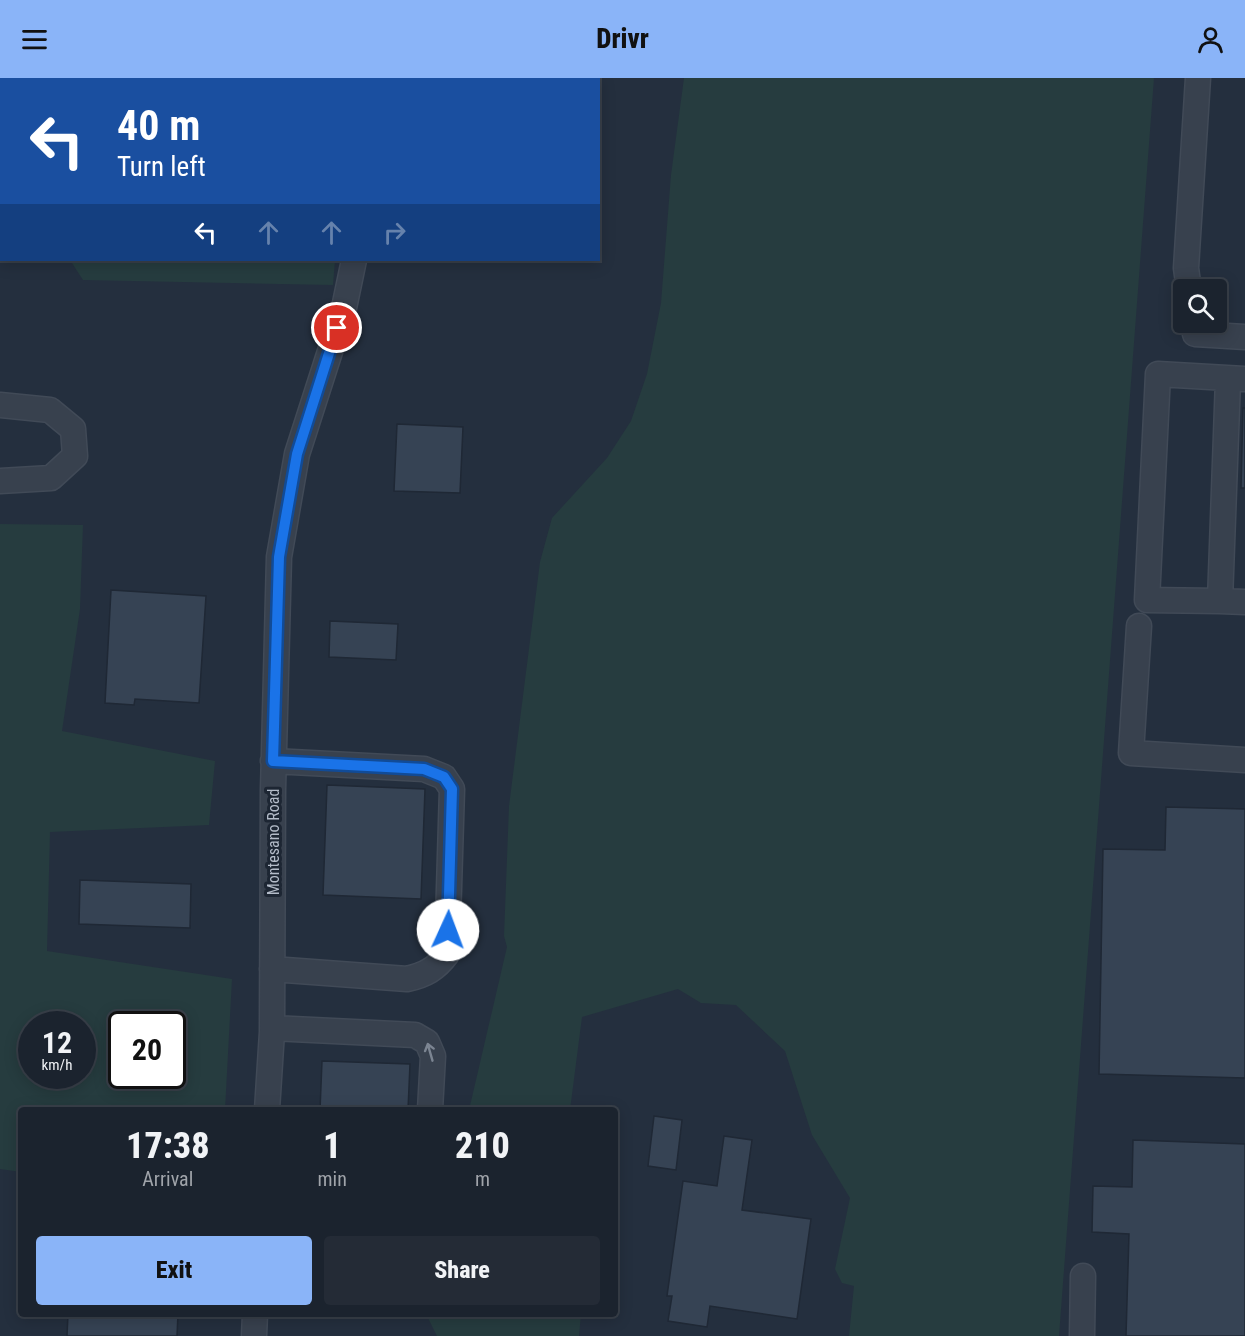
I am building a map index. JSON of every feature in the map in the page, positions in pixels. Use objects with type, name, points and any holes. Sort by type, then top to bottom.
[{"type":"street","points":[[1188,279],[1186,268],[1198,78]]},
{"type":"street","name":"Montesano Road","points":[[267,1107],[272,1028],[273,761],[279,557],[297,454],[344,308],[354,261]]},
{"type":"street","points":[[1222,333],[1245,337]]},
{"type":"street","points":[[1220,601],[1236,379],[1158,374],[1147,600],[1245,602]]},
{"type":"street","points":[[0,405],[50,410],[73,429],[75,456],[51,478],[0,482]]},
{"type":"street","points":[[1139,626],[1131,753],[1245,760]]},
{"type":"street","points":[[272,969],[407,979],[423,975],[439,965],[447,954],[452,789],[444,777],[424,769],[273,761]]},
{"type":"street","points":[[272,1028],[415,1035],[427,1042],[434,1056],[430,1107]]},
{"type":"street","points":[[1082,1336],[1083,1276]]},
{"type":"street","points":[[254,1336],[255,1317]]},
{"type":"green space","points":[[684,78],[1154,78],[1059,1336],[849,1336],[854,1286],[842,1283],[835,1269],[850,1198],[812,1135],[785,1051],[736,1005],[701,1003],[678,989],[582,1017],[570,1107],[470,1107],[507,947],[504,936],[509,806],[540,562],[552,518],[607,458],[631,421],[647,374],[661,303],[671,175]]},
{"type":"green space","points":[[71,261],[335,261],[333,285],[83,280]]},
{"type":"green space","points":[[0,524],[83,525],[80,609],[62,731],[215,761],[209,825],[50,832],[47,951],[232,979],[225,1107],[18,1107],[18,1172],[0,1169]]},
{"type":"green space","points":[[428,1317],[581,1317],[579,1336],[437,1336]]},
{"type":"building","points":[[1243,408],[1245,408],[1245,488],[1241,488]]},
{"type":"building","points":[[397,424],[463,427],[460,493],[394,491]]},
{"type":"building","points":[[111,590],[206,596],[199,703],[135,699],[134,705],[105,703]]},
{"type":"building","points":[[330,621],[398,624],[396,660],[329,657]]},
{"type":"building","points":[[327,785],[425,789],[421,899],[323,895]]},
{"type":"building","points":[[1166,807],[1245,809],[1245,1078],[1099,1074],[1103,849],[1165,850]]},
{"type":"building","points":[[80,880],[191,884],[190,928],[79,924]]},
{"type":"building","points":[[322,1061],[410,1064],[408,1107],[320,1107]]},
{"type":"building","points":[[654,1116],[682,1120],[676,1170],[648,1166]]},
{"type":"building","points":[[724,1136],[752,1140],[742,1210],[811,1219],[797,1319],[710,1306],[707,1327],[668,1321],[672,1296],[667,1296],[683,1181],[717,1186]]},
{"type":"building","points":[[1133,1140],[1245,1144],[1245,1336],[1126,1336],[1129,1234],[1092,1232],[1093,1186],[1132,1187]]},
{"type":"building","points":[[68,1317],[178,1317],[177,1336],[67,1336]]},
{"type":"route","points":[[337,328],[297,454],[279,557],[273,761],[424,769],[444,777],[452,789],[448,930]]}]
